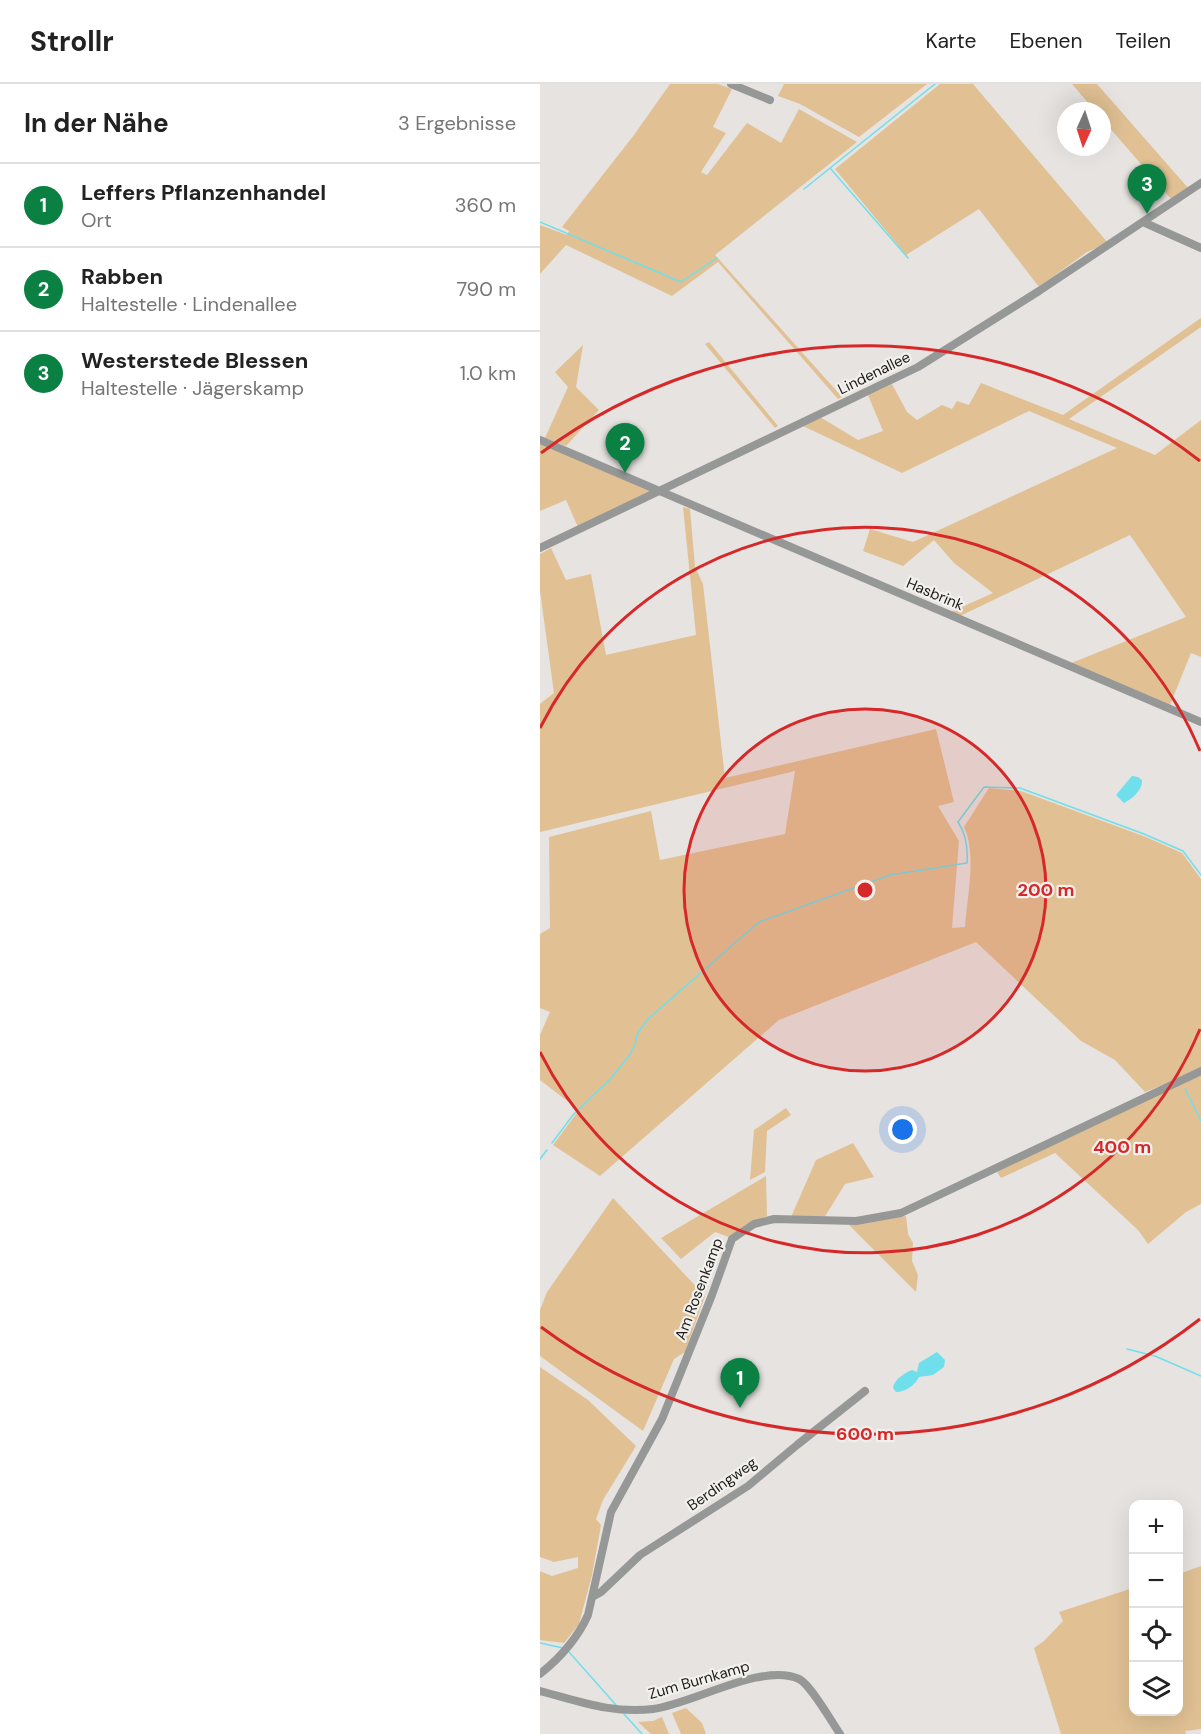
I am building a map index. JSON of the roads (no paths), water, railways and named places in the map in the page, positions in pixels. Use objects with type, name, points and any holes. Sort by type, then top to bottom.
[{"type":"street","points":[[731,84],[770,100]]},
{"type":"street","name":"Lindenallee","points":[[540,548],[918,367],[1039,291],[1201,183]]},
{"type":"street","points":[[1143,222],[1201,248]]},
{"type":"street","points":[[540,440],[659,491]]},
{"type":"street","name":"Hasbrink","points":[[659,491],[1201,722]]},
{"type":"street","name":"Am Rosenkamp","points":[[540,1674],[562,1653],[582,1628],[594,1596],[611,1512],[662,1419],[732,1239],[754,1224],[774,1219],[856,1221],[901,1213],[1201,1071]]},
{"type":"street","name":"Berdingweg","points":[[594,1596],[602,1592],[640,1555],[748,1486],[865,1391]]},
{"type":"street","name":"Zum Burnkamp","points":[[541,1690],[612,1710],[646,1710],[679,1703],[757,1677],[782,1675],[803,1681],[840,1734]]},
{"type":"water","points":[[1132,776],[1142,780],[1142,784],[1136,794],[1124,803],[1116,795]]},
{"type":"water","points":[[937,1352],[945,1360],[944,1367],[933,1375],[919,1377],[910,1388],[896,1392],[893,1388],[897,1380],[912,1370],[917,1372],[919,1363]]},
{"type":"waterway","points":[[804,189],[935,84]]},
{"type":"waterway","points":[[830,168],[908,258]]},
{"type":"waterway","points":[[540,222],[681,282],[717,258]]},
{"type":"waterway","points":[[552,1143],[573,1115],[611,1078],[629,1056],[635,1045],[637,1034],[648,1019],[759,922],[890,875],[967,863],[966,842],[958,822],[984,787],[1020,788],[1144,834],[1183,851],[1201,875]]},
{"type":"waterway","points":[[1185,1089],[1201,1121]]},
{"type":"waterway","points":[[540,1159],[547,1150]]},
{"type":"waterway","points":[[1127,1349],[1155,1356],[1201,1376]]},
{"type":"waterway","points":[[540,1643],[563,1648]]},
{"type":"waterway","points":[[569,1652],[616,1705]]},
{"type":"waterway","points":[[624,1714],[642,1734]]},
{"type":"place","name":"Westerstede Blessen","points":[[1147,214]]},
{"type":"place","name":"Rabben","points":[[625,473]]},
{"type":"place","name":"Leffers Pflanzenhandel","points":[[740,1408]]}]
